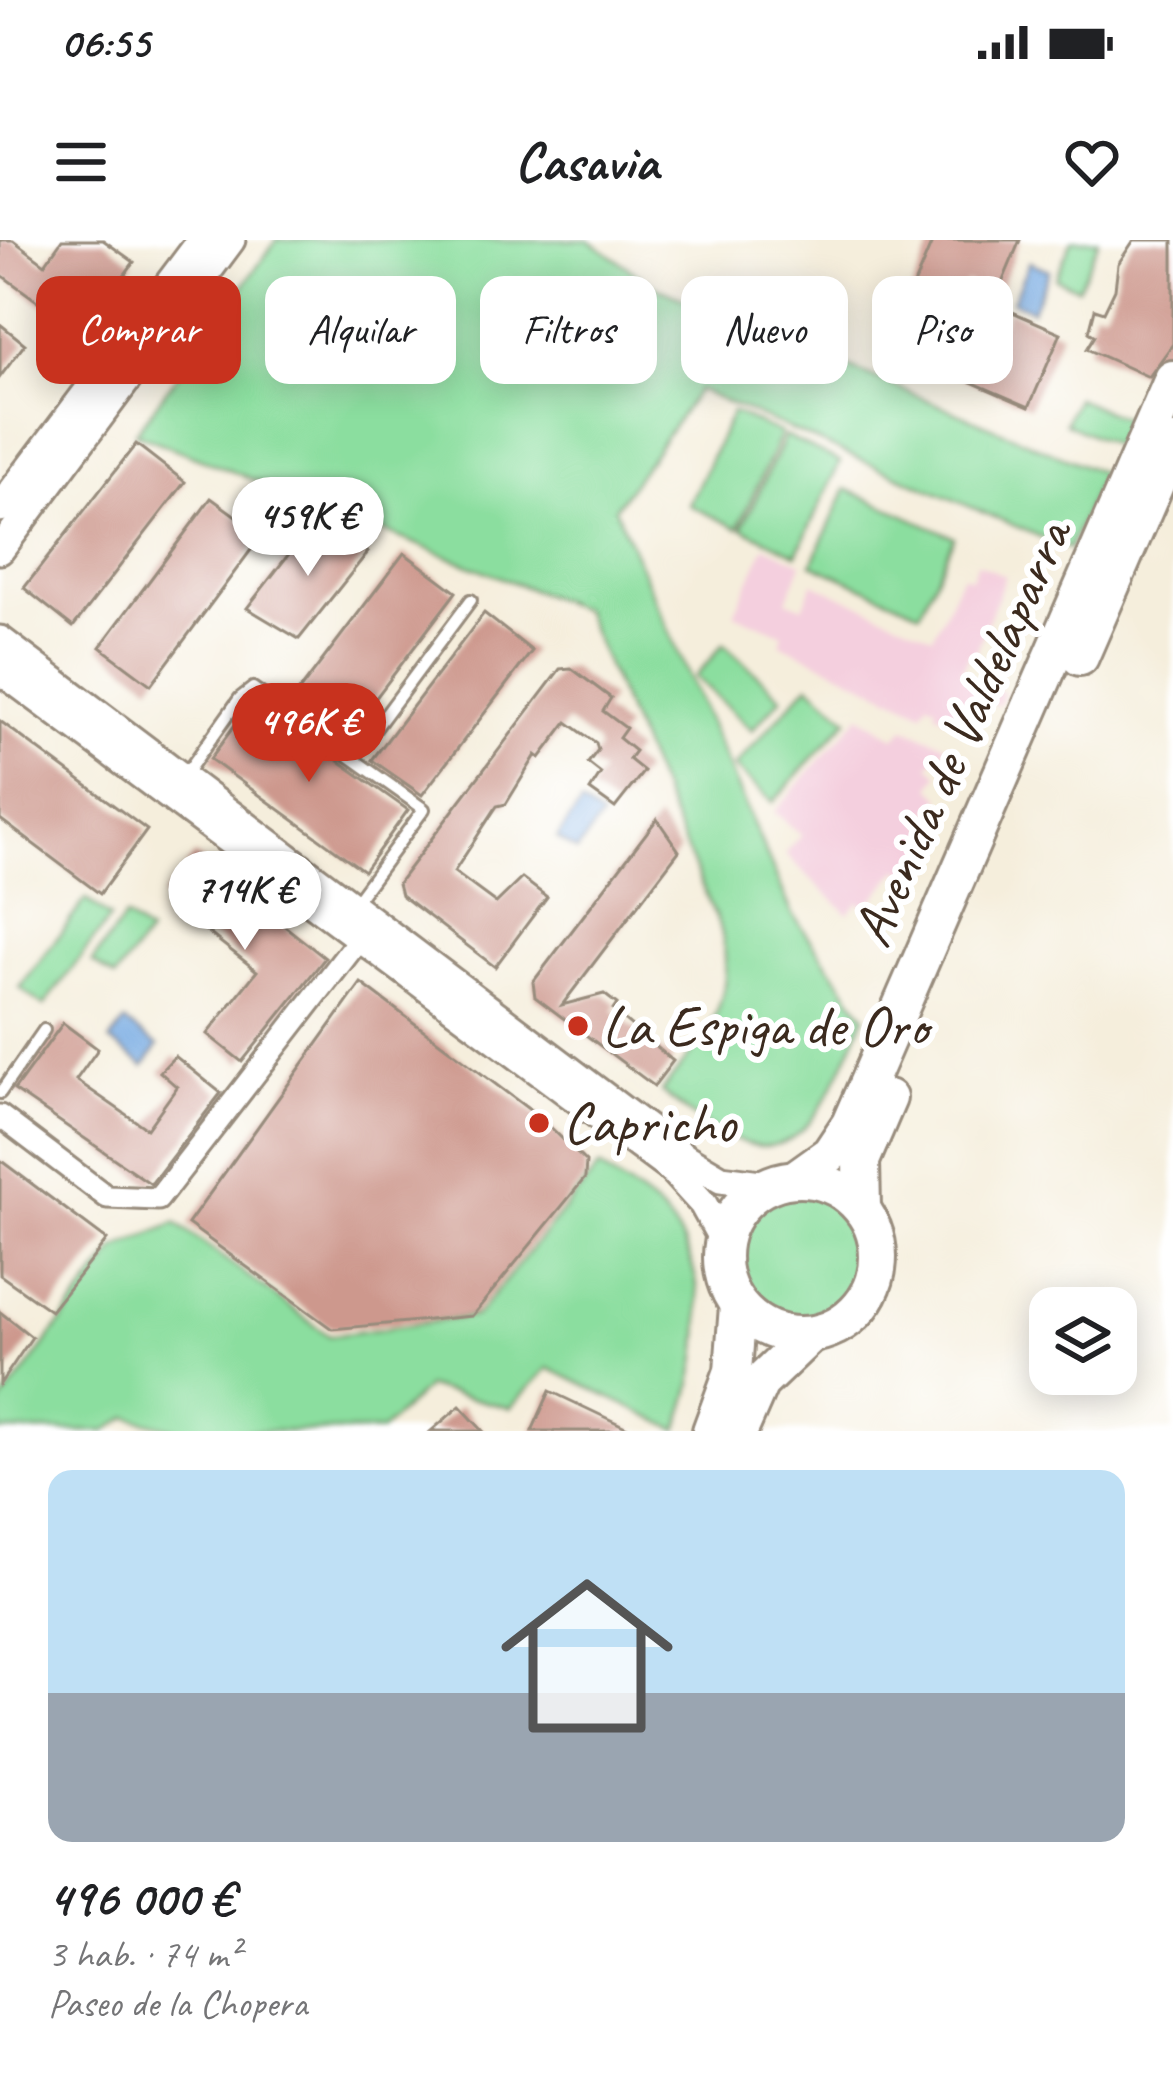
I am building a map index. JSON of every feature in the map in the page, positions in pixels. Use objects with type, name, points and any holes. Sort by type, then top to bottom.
[{"type":"highway","name":"Avenida de Valdelaparra","points":[[782,1182],[830,1154],[848,1128],[1173,379]]},
{"type":"highway","name":"Avenida de Valdelaparra","points":[[862,1208],[861,1161],[1173,443]]},
{"type":"highway","points":[[739,1431],[760,1383],[808,1336],[852,1317],[877,1277],[877,1241],[862,1208],[844,1191],[782,1182],[748,1198],[723,1240],[727,1286],[738,1306],[758,1324],[782,1334],[808,1336]]},
{"type":"highway","points":[[711,1431],[733,1371],[738,1306]]},
{"type":"main road","points":[[0,508],[208,244]]},
{"type":"main road","points":[[0,550],[208,244]]},
{"type":"main road","points":[[0,640],[687,1159],[721,1179],[782,1182]]},
{"type":"main road","points":[[0,670],[672,1170],[703,1204],[723,1240]]},
{"type":"street","points":[[0,1116],[107,1197],[158,1199],[360,938]]},
{"type":"lane","points":[[355,756],[471,600]]},
{"type":"lane","points":[[184,777],[253,688],[355,756],[424,809],[353,905]]},
{"type":"lane","points":[[0,1093],[44,1030]]},
{"type":"shaded area","points":[[765,546],[802,563],[787,600],[803,607],[813,583],[933,636],[962,575],[971,578],[977,563],[1005,576],[975,655],[970,653],[961,673],[1004,693],[998,706],[973,695],[960,723],[935,712],[937,706],[928,702],[923,712],[780,643],[783,634],[734,613]]},
{"type":"shaded area","points":[[860,715],[895,737],[905,728],[948,745],[929,766],[939,774],[931,787],[942,797],[921,822],[941,844],[910,877],[899,869],[867,907],[858,902],[848,914],[785,854],[802,835],[774,812]]},
{"type":"green space","points":[[277,240],[589,240],[640,276],[480,276],[480,384],[657,384],[657,287],[681,297],[681,384],[848,384],[848,367],[872,377],[872,384],[889,384],[1102,473],[1069,549],[698,390],[615,508],[792,913],[865,1016],[828,1095],[810,1122],[790,1139],[767,1146],[738,1141],[703,1123],[661,1092],[704,1036],[721,1000],[725,956],[721,930],[583,610],[135,433],[171,384],[241,384],[241,289]]},
{"type":"green space","points":[[1072,240],[1099,240],[1078,288],[1055,278]]},
{"type":"green space","points":[[1076,398],[1125,419],[1114,445],[1065,423]]},
{"type":"green space","points":[[732,412],[781,434],[738,528],[689,505]]},
{"type":"green space","points":[[785,436],[840,462],[797,554],[742,528]]},
{"type":"green space","points":[[846,489],[954,537],[920,612],[812,564]]},
{"type":"green space","points":[[724,644],[782,697],[752,730],[695,677]]},
{"type":"green space","points":[[809,684],[848,719],[773,802],[734,767]]},
{"type":"green space","points":[[86,899],[110,918],[44,1006],[20,988]]},
{"type":"green space","points":[[125,917],[148,934],[115,978],[92,962]]},
{"type":"green space","points":[[599,1167],[666,1217],[692,1266],[700,1321],[698,1350],[678,1430],[548,1368],[510,1408],[427,1387],[381,1431],[182,1431],[128,1417],[106,1431],[0,1431],[0,1405],[116,1249],[176,1223],[329,1336],[476,1316]]},
{"type":"green space","points":[[800,1195],[825,1200],[845,1214],[859,1234],[864,1259],[859,1284],[845,1304],[825,1318],[800,1323],[775,1318],[755,1304],[741,1284],[736,1259],[741,1234],[755,1214],[775,1200]]},
{"type":"water","points":[[1029,262],[1049,270],[1032,310],[1013,299]]},
{"type":"water","points":[[581,804],[601,818],[577,851],[557,838]]},
{"type":"water","points":[[125,1022],[158,1046],[144,1066],[110,1041]]},
{"type":"building","points":[[0,240],[13,240],[45,264],[62,240],[103,240],[134,262],[124,276],[36,276],[36,300],[0,274]]},
{"type":"building","points":[[933,240],[1020,240],[1005,276],[918,276]]},
{"type":"building","points":[[1134,240],[1173,240],[1173,344],[1149,377],[1087,349],[1095,336],[1089,332],[1095,309],[1104,312],[1115,289],[1118,264]]},
{"type":"building","points":[[1013,312],[1061,333],[1029,407],[976,384],[1013,384]]},
{"type":"building","points":[[0,324],[25,344],[0,377]]},
{"type":"building","points":[[136,444],[185,482],[73,627],[24,588]]},
{"type":"building","points":[[211,498],[262,535],[151,685],[100,647]]},
{"type":"building","points":[[316,519],[368,552],[299,639],[247,608]]},
{"type":"building","points":[[404,553],[456,592],[344,740],[290,703]]},
{"type":"building","points":[[484,613],[532,651],[422,795],[372,760]]},
{"type":"building","points":[[571,668],[611,698],[603,711],[626,728],[619,738],[635,751],[629,759],[644,771],[615,808],[590,790],[601,773],[588,763],[598,750],[596,743],[567,722],[540,758],[536,755],[506,804],[497,806],[454,872],[496,903],[522,878],[547,897],[495,967],[401,895],[398,883],[560,669]]},
{"type":"building","points":[[253,700],[408,810],[364,871],[210,759]]},
{"type":"building","points":[[0,721],[147,830],[100,894],[0,819]]},
{"type":"building","points":[[657,819],[679,851],[562,1005],[604,994],[617,1004],[613,1010],[673,1061],[654,1086],[535,997],[533,982]]},
{"type":"building","points":[[195,855],[325,958],[242,1062],[207,1034],[257,971],[162,896]]},
{"type":"building","points":[[361,983],[543,1120],[586,1162],[585,1178],[472,1316],[332,1329],[188,1224]]},
{"type":"building","points":[[63,1023],[98,1049],[76,1080],[147,1129],[177,1087],[160,1072],[175,1056],[221,1093],[151,1184],[14,1090]]},
{"type":"building","points":[[0,1160],[107,1240],[51,1311],[0,1275]]},
{"type":"building","points":[[0,1312],[32,1337],[0,1384]]},
{"type":"building","points":[[550,1391],[634,1431],[532,1431]]},
{"type":"building","points":[[460,1406],[483,1431],[431,1431]]},
{"type":"place","name":"La Espiga de Oro","points":[[578,1026]]},
{"type":"place","name":"Capricho","points":[[539,1123]]}]
